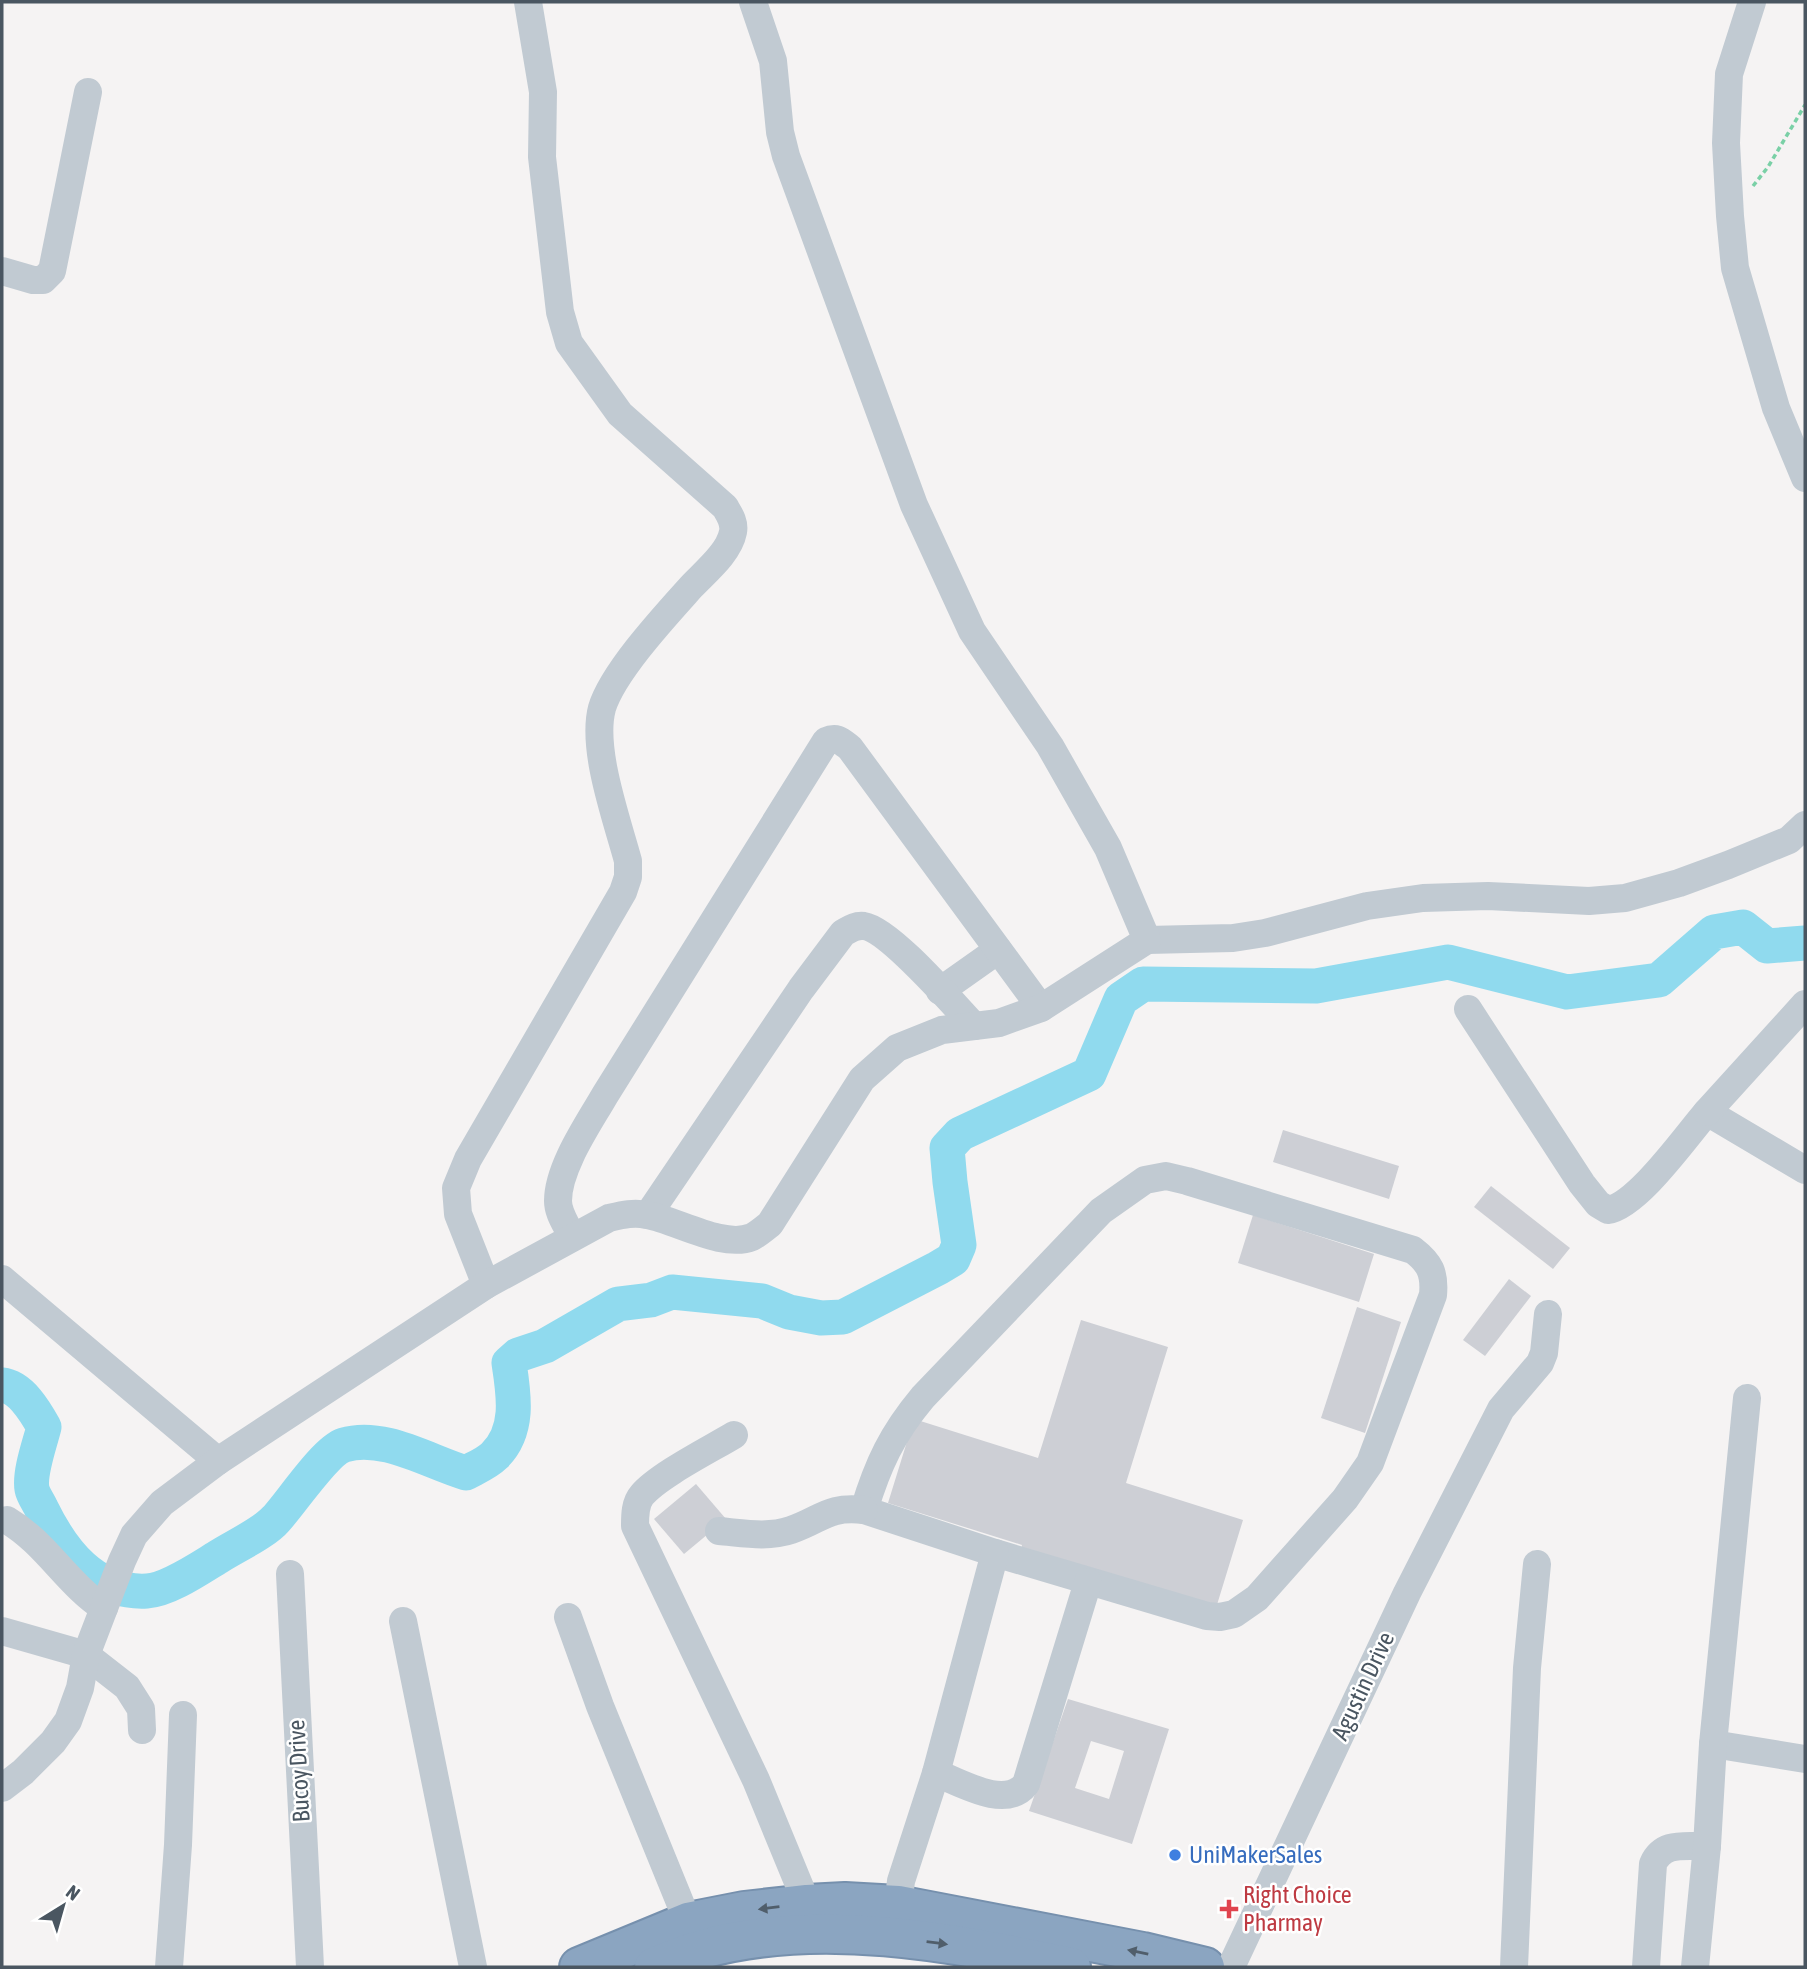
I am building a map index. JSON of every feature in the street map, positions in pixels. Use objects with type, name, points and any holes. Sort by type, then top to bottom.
[{"type":"highway","points":[[579,1967],[688,1922],[744,1911],[845,1902],[960,1945],[1071,1967]]},
{"type":"highway","points":[[654,1967],[698,1950],[739,1941],[896,1921],[1143,1952],[1202,1967]]},
{"type":"street","points":[[486,1285],[458,1214],[456,1188],[468,1159],[623,892],[628,877],[628,861],[604,768],[600,734],[602,709],[618,675],[714,562],[733,531],[732,519],[725,507],[620,414],[569,343],[560,312],[542,156],[543,92],[528,2]]},
{"type":"street","points":[[753,2],[773,61],[780,132],[786,156],[915,505],[972,631],[1050,746],[1108,848],[1147,940]]},
{"type":"street","points":[[1752,2],[1729,74],[1726,143],[1735,268],[1776,408],[1805,478]]},
{"type":"street","points":[[2,271],[33,280],[43,280],[52,271],[88,92]]},
{"type":"street","points":[[572,1237],[561,1216],[558,1202],[561,1181],[575,1147],[826,741],[833,737],[850,748],[1041,1008]]},
{"type":"street","points":[[2,1788],[23,1772],[61,1732],[74,1707],[86,1655],[122,1561],[134,1535],[162,1503],[218,1461],[486,1285],[609,1218],[630,1213],[648,1215],[704,1234],[730,1239],[751,1237],[770,1224],[862,1079],[897,1048],[942,1030],[1015,1018],[1041,1008],[1147,940],[1265,933],[1367,906],[1423,898],[1488,896],[1589,901],[1625,898],[1679,883],[1740,860],[1789,839],[1805,825]]},
{"type":"street","points":[[648,1215],[801,989],[843,933],[853,927],[862,926],[874,930],[892,942],[974,1026]]},
{"type":"street","points":[[940,991],[998,950]]},
{"type":"street","points":[[1468,1009],[1582,1184],[1598,1205],[1608,1210],[1634,1198],[1707,1112],[1805,1004]]},
{"type":"street","points":[[1707,1112],[1805,1170]]},
{"type":"street","points":[[719,1531],[773,1534],[791,1530],[843,1507],[864,1510],[1088,1582],[1207,1616],[1234,1614],[1257,1598],[1345,1499],[1370,1463],[1433,1295],[1432,1269],[1425,1259],[1413,1250],[1187,1181],[1167,1176],[1144,1180],[1101,1211],[923,1397],[901,1423],[886,1447],[864,1510]]},
{"type":"street","points":[[2,1279],[218,1461]]},
{"type":"street","name":"Agustin Drive","points":[[1231,1967],[1407,1592],[1501,1409],[1540,1363],[1544,1353],[1548,1314]]},
{"type":"street","points":[[1695,1967],[1707,1846],[1713,1744],[1747,1398]]},
{"type":"street","points":[[734,1435],[656,1483],[640,1496],[635,1512],[635,1526],[756,1780],[807,1904]]},
{"type":"street","points":[[7,1520],[22,1529],[51,1556],[88,1598],[107,1599]]},
{"type":"street","points":[[896,1921],[901,1881],[936,1773],[995,1553]]},
{"type":"street","points":[[1514,1967],[1527,1668],[1537,1564]]},
{"type":"street","name":"Bucoy Drive","points":[[290,1574],[310,1967]]},
{"type":"street","points":[[936,1773],[997,1796],[1010,1796],[1021,1791],[1026,1784],[1088,1582]]},
{"type":"street","points":[[568,1617],[608,1728],[688,1922]]},
{"type":"street","points":[[403,1620],[472,1967]]},
{"type":"street","points":[[2,1631],[86,1655],[127,1687],[141,1709],[142,1730]]},
{"type":"street","points":[[169,1967],[178,1845],[183,1716]]},
{"type":"street","points":[[1713,1744],[1804,1759]]},
{"type":"street","points":[[1646,1967],[1653,1864],[1657,1855],[1664,1848],[1707,1846]]},
{"type":"path","points":[[1730,216],[1768,167],[1805,105]]},
{"type":"building","points":[[1283,1130],[1399,1166],[1389,1199],[1273,1162]]},
{"type":"building","points":[[1491,1186],[1570,1248],[1553,1269],[1474,1207]]},
{"type":"building","points":[[1253,1215],[1374,1254],[1359,1302],[1238,1263]]},
{"type":"building","points":[[1509,1279],[1531,1296],[1485,1356],[1463,1340]]},
{"type":"building","points":[[1357,1307],[1401,1322],[1365,1433],[1321,1418]]},
{"type":"building","points":[[1081,1320],[1168,1347],[1126,1483],[1243,1520],[1216,1608],[1021,1550],[1022,1545],[888,1503],[914,1419],[1038,1458]]},
{"type":"building","points":[[696,1484],[726,1519],[684,1554],[654,1519]]},
{"type":"building","points":[[1068,1699],[1169,1729],[1132,1844],[1029,1811]],"holes":[[[1091,1741],[1124,1751],[1109,1799],[1075,1788]]]},
{"type":"waterway","points":[[2,1385],[21,1395],[44,1427],[31,1482],[35,1496],[59,1540],[82,1567],[111,1585],[128,1590],[155,1590],[184,1578],[264,1529],[276,1519],[327,1457],[344,1445],[359,1442],[390,1446],[466,1473],[484,1463],[502,1446],[511,1424],[513,1400],[509,1363],[518,1355],[545,1346],[618,1304],[651,1300],[672,1292],[762,1301],[789,1312],[821,1318],[843,1317],[953,1259],[959,1245],[947,1148],[960,1134],[1089,1074],[1121,999],[1143,984],[1316,986],[1448,962],[1567,992],[1659,980],[1714,932],[1743,927],[1767,946],[1805,943]]},
{"type":"place","name":"UniMakerSales","points":[[1175,1855]]},
{"type":"place","name":"Right Choice Pharmay","points":[[1229,1909]]}]
